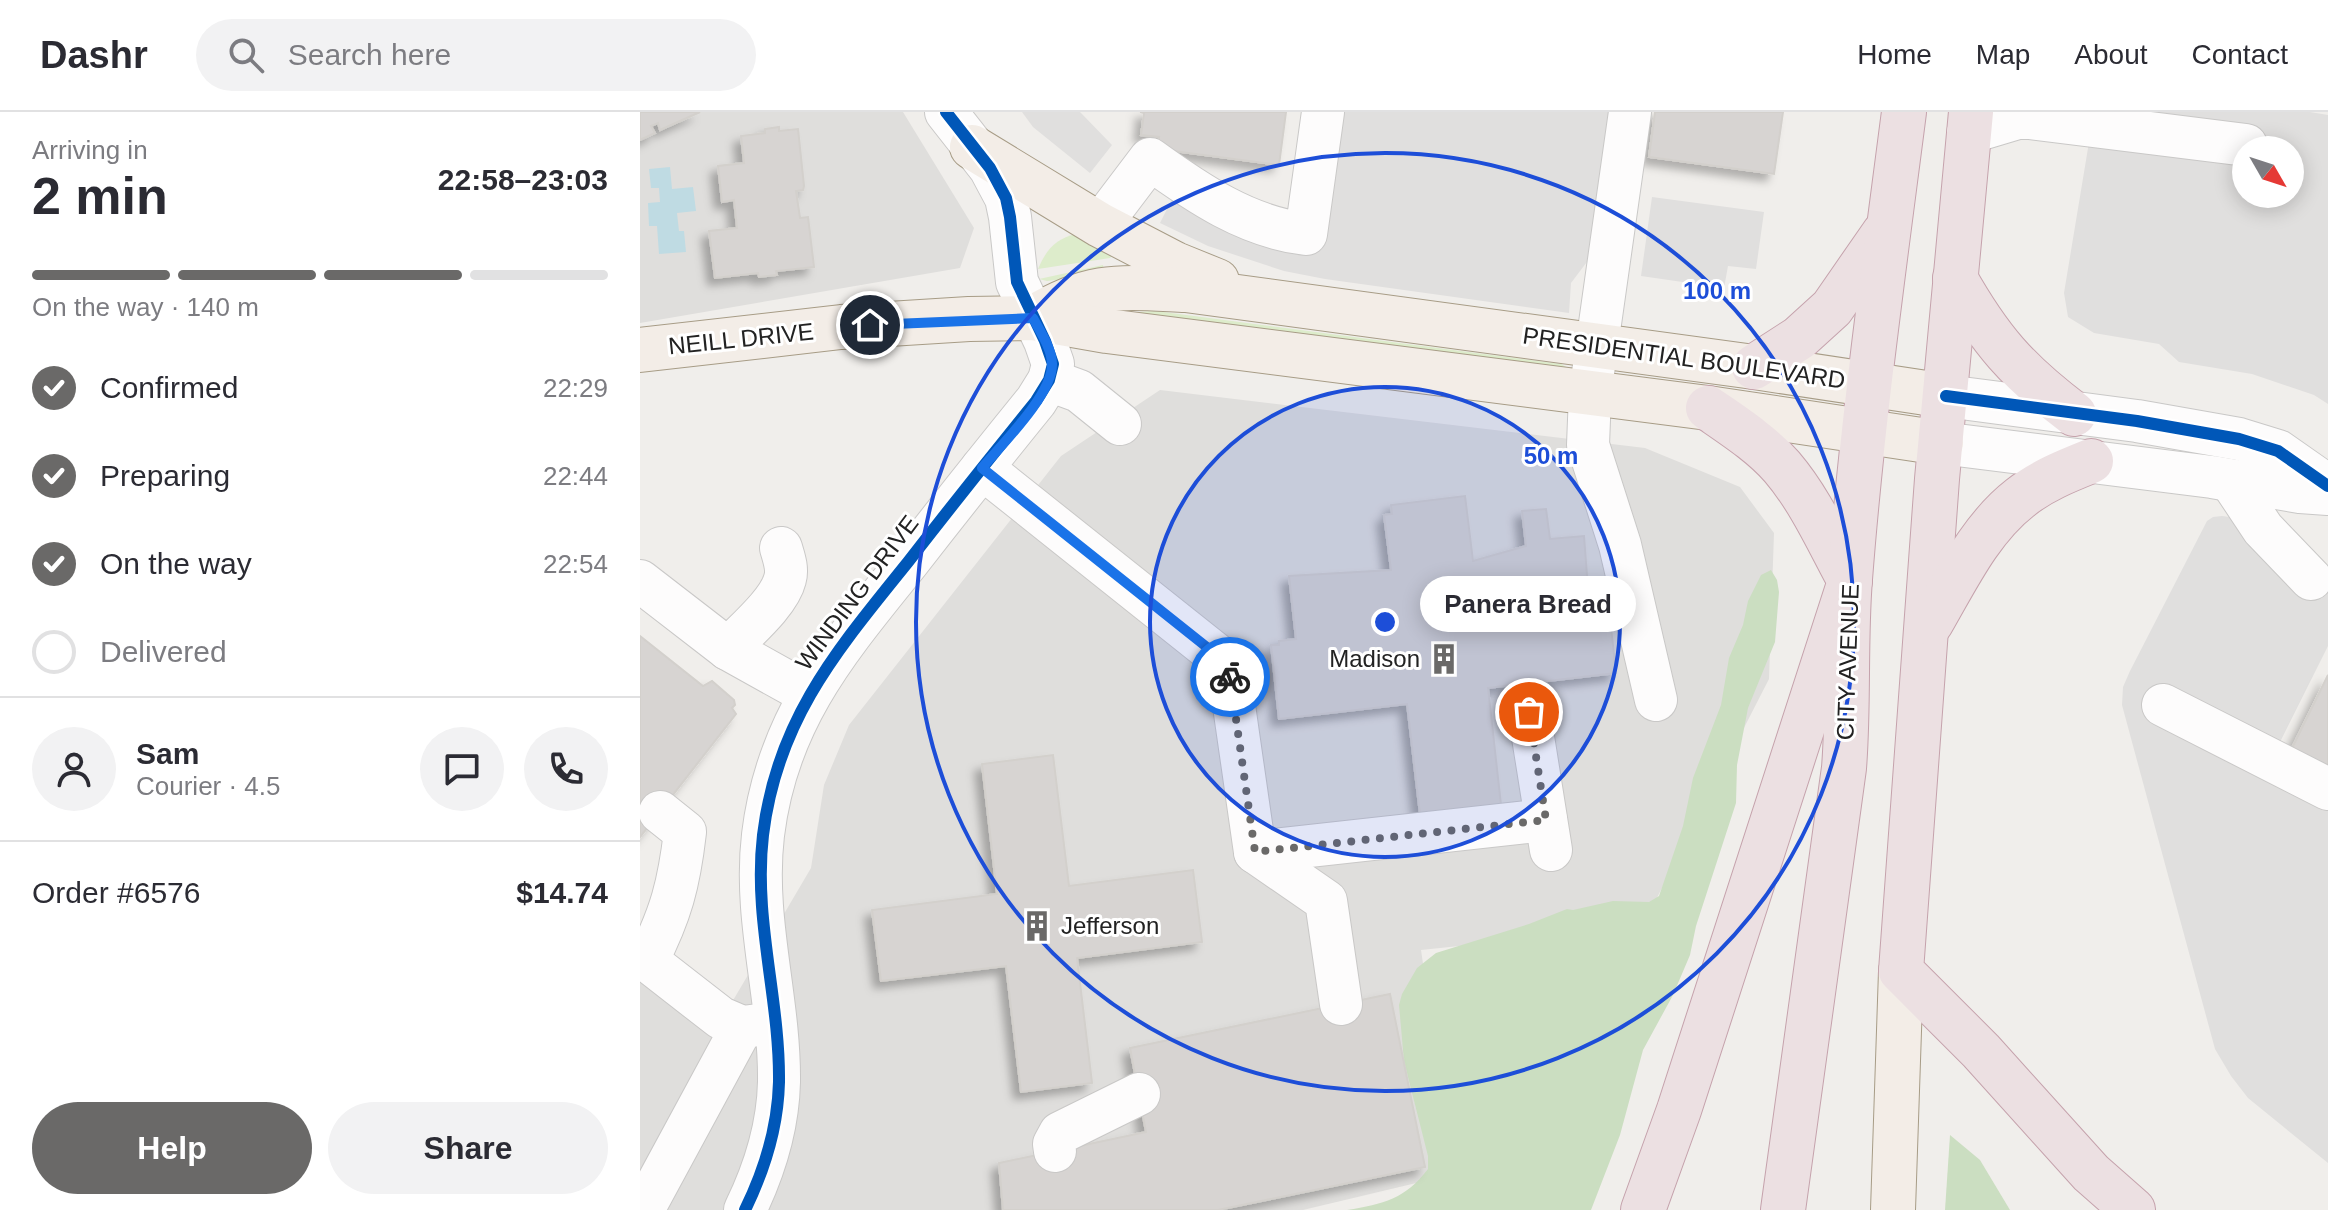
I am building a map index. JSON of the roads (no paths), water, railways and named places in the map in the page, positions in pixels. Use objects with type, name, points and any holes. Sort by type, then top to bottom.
[{"type":"highway","name":"CITY AVENUE","points":[[1783,1210],[1844,768],[1850,581],[1870,383],[1904,112]]},
{"type":"highway","points":[[1970,122],[1941,443],[1901,971],[1981,1051],[2099,1192],[2133,1210]]},
{"type":"highway","points":[[1754,367],[1799,338],[1832,308],[1889,224]]},
{"type":"highway","points":[[1955,278],[2005,355],[2029,379],[2074,414]]},
{"type":"highway","points":[[1643,1210],[1679,1110],[1850,581],[1809,506],[1782,468],[1750,438],[1708,408]]},
{"type":"highway","points":[[1926,632],[1962,570],[1998,519],[2019,498],[2041,484],[2091,461]]},
{"type":"main road","points":[[972,147],[1100,225],[1202,276],[1280,303]]},
{"type":"main road","name":"PRESIDENTIAL BOULEVARD","points":[[1033,318],[1077,295],[1107,288],[1186,290],[1946,396]]},
{"type":"main road","name":"PRESIDENTIAL BOULEVARD","points":[[1033,318],[1107,331],[1708,408],[1941,443]]},
{"type":"main road","name":"NEILL DRIVE","points":[[640,350],[884,324],[1033,318]]},
{"type":"main road","points":[[1893,1210],[1901,971]]},
{"type":"street","points":[[946,112],[999,182],[1006,198],[1017,282],[1053,364],[1049,380],[1079,391],[1120,424]]},
{"type":"street","points":[[1100,225],[1150,159],[1177,179],[1248,219],[1272,229],[1306,234],[1323,112]]},
{"type":"street","points":[[1630,112],[1590,394],[1590,454],[1620,545],[1656,700]]},
{"type":"street","points":[[1970,122],[2029,118],[2246,145],[2196,112]]},
{"type":"street","name":"WINDING DRIVE","points":[[745,1210],[768,1150],[779,1084],[758,1025],[763,933],[763,837],[776,771],[809,694],[838,648],[1036,401],[1049,380]]},
{"type":"street","name":"PRESIDENTIAL BOULEVARD","points":[[1946,396],[2190,429],[2239,439],[2278,451],[2328,486]]},
{"type":"street","name":"PRESIDENTIAL BOULEVARD","points":[[1941,443],[2328,494]]},
{"type":"street","points":[[982,468],[1228,664],[1255,852],[1326,901],[1341,1004]]},
{"type":"street","points":[[2231,481],[2263,529],[2311,579]]},
{"type":"street","points":[[728,649],[782,588],[786,570],[781,548]]},
{"type":"street","points":[[640,581],[728,649],[809,694]]},
{"type":"street","points":[[2163,705],[2328,789]]},
{"type":"street","points":[[1255,852],[1548,835],[1529,712]]},
{"type":"street","points":[[643,1210],[758,1025],[721,1018],[644,958],[670,913],[685,832],[660,812]]},
{"type":"street","points":[[1055,1151],[1054,1144],[1060,1133],[1139,1094]]},
{"type":"water","points":[[670,167],[672,189],[693,187],[696,211],[677,213],[679,231],[684,231],[686,252],[659,254],[657,226],[649,226],[648,203],[660,202],[659,188],[651,188],[649,169]]},
{"type":"place","name":"Madison","points":[[1444,659]]},
{"type":"place","name":"Panera Bread","points":[[1529,712]]},
{"type":"place","name":"Jefferson","points":[[1037,926]]}]
